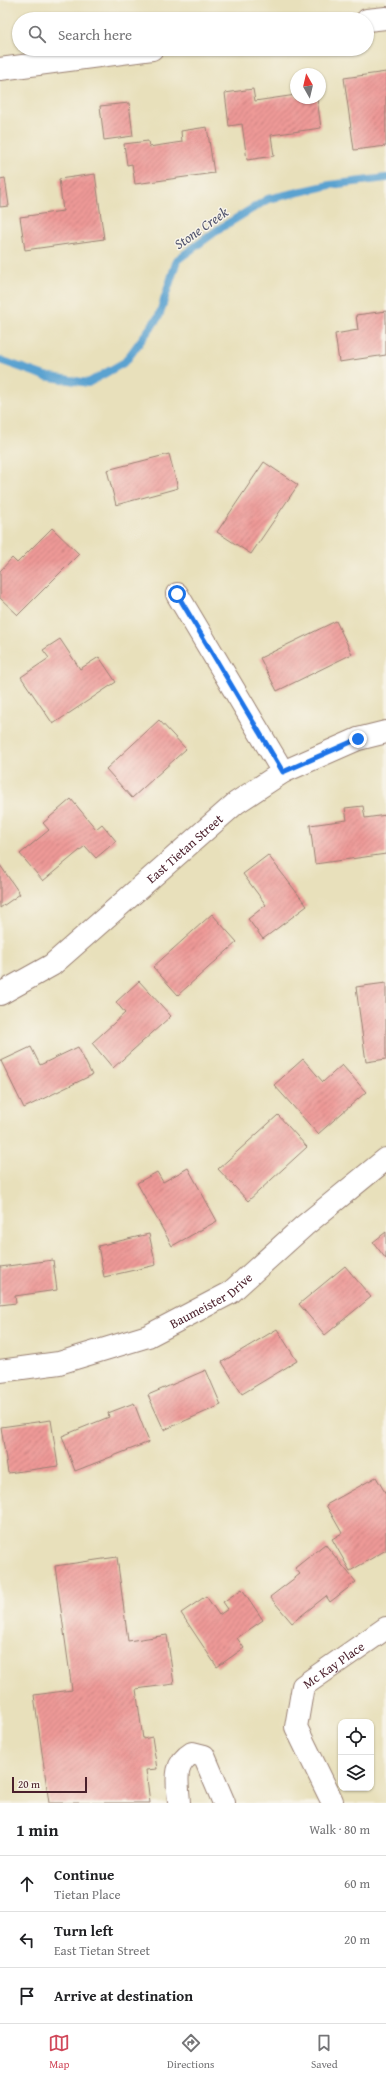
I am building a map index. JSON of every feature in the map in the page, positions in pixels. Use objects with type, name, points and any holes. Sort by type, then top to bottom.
[{"type":"street","points":[[374,19],[386,18]]},
{"type":"street","points":[[0,69],[99,56]]},
{"type":"street","points":[[177,594],[283,772]]},
{"type":"street","name":"East Tietan Street","points":[[0,994],[52,966],[236,803],[283,772],[358,739],[386,732]]},
{"type":"street","name":"Baumeister Drive","points":[[0,1370],[59,1363],[148,1336],[230,1293],[304,1226],[386,1159]]},
{"type":"street","name":"Mc Kay Place","points":[[332,1801],[296,1727],[303,1686],[386,1628]]},
{"type":"street","points":[[178,1803],[178,1769],[182,1759],[192,1753],[204,1756],[224,1803]]},
{"type":"building","points":[[386,72],[386,146],[354,150],[344,78]]},
{"type":"building","points":[[253,89],[255,101],[290,96],[290,104],[318,104],[321,128],[271,135],[274,156],[247,160],[242,124],[229,126],[225,93]]},
{"type":"building","points":[[129,103],[133,136],[104,140],[100,106]]},
{"type":"building","points":[[207,127],[214,173],[135,184],[132,164],[127,165],[124,144],[148,141],[149,147],[182,142],[181,131]]},
{"type":"building","points":[[95,174],[104,239],[25,250],[20,217],[63,211],[59,179]]},
{"type":"building","points":[[5,178],[9,206],[0,207],[0,179]]},
{"type":"building","points":[[386,311],[386,355],[339,362],[335,334],[358,330],[356,315]]},
{"type":"building","points":[[169,454],[178,488],[116,505],[107,470]]},
{"type":"building","points":[[264,462],[298,485],[251,554],[217,532]]},
{"type":"building","points":[[52,528],[79,554],[18,615],[0,598],[0,571],[12,558],[17,563]]},
{"type":"building","points":[[336,621],[352,654],[277,691],[260,658]]},
{"type":"building","points":[[60,639],[80,669],[99,657],[116,682],[53,724],[21,677],[49,658],[43,650]]},
{"type":"building","points":[[159,720],[186,749],[132,798],[106,769]]},
{"type":"building","points":[[71,799],[96,829],[102,824],[116,841],[96,858],[85,846],[43,881],[20,854],[49,830],[43,823]]},
{"type":"building","points":[[363,806],[365,818],[386,815],[386,854],[315,864],[310,825],[347,820],[345,808]]},
{"type":"building","points":[[268,855],[307,906],[263,939],[248,919],[266,905],[243,874]]},
{"type":"building","points":[[0,865],[20,894],[0,908]]},
{"type":"building","points":[[212,914],[237,942],[178,995],[153,967]]},
{"type":"building","points":[[139,981],[171,1016],[113,1068],[92,1043],[125,1013],[116,1002]]},
{"type":"building","points":[[386,983],[386,1059],[366,1062],[356,987]]},
{"type":"building","points":[[31,1047],[40,1065],[78,1047],[92,1075],[24,1108],[1,1061]]},
{"type":"building","points":[[303,1059],[323,1082],[342,1065],[366,1092],[318,1134],[274,1085]]},
{"type":"building","points":[[278,1115],[307,1147],[248,1201],[218,1169]]},
{"type":"building","points":[[188,1168],[217,1221],[172,1246],[137,1183],[157,1172],[163,1182]]},
{"type":"building","points":[[386,1232],[386,1259],[373,1242]]},
{"type":"building","points":[[149,1234],[156,1265],[104,1277],[98,1246]]},
{"type":"building","points":[[53,1260],[57,1290],[15,1296],[16,1303],[0,1305],[0,1267]]},
{"type":"building","points":[[345,1266],[371,1297],[325,1335],[299,1304]]},
{"type":"building","points":[[277,1329],[297,1361],[242,1394],[222,1362]]},
{"type":"building","points":[[206,1370],[221,1405],[164,1430],[148,1395]]},
{"type":"building","points":[[134,1403],[149,1442],[75,1471],[62,1436],[109,1417],[108,1413]]},
{"type":"building","points":[[51,1420],[58,1466],[8,1473],[1,1427]]},
{"type":"building","points":[[376,1477],[386,1494],[386,1550],[350,1571],[332,1539],[342,1533],[326,1505]]},
{"type":"building","points":[[325,1544],[356,1582],[330,1602],[326,1596],[292,1623],[270,1597],[300,1574],[295,1568]]},
{"type":"building","points":[[117,1557],[128,1641],[167,1635],[174,1684],[136,1689],[143,1739],[152,1737],[157,1769],[146,1770],[150,1803],[49,1803],[34,1695],[72,1690],[55,1566]]},
{"type":"building","points":[[242,1589],[263,1620],[237,1638],[244,1648],[217,1667],[181,1613],[206,1596],[219,1615],[228,1609],[223,1602]]},
{"type":"waterway","name":"Stone Creek","points":[[0,360],[45,376],[88,383],[125,362],[159,316],[177,260],[219,229],[268,199],[330,185],[386,178]]},
{"type":"route","points":[[177,594],[283,772],[358,739]]}]
